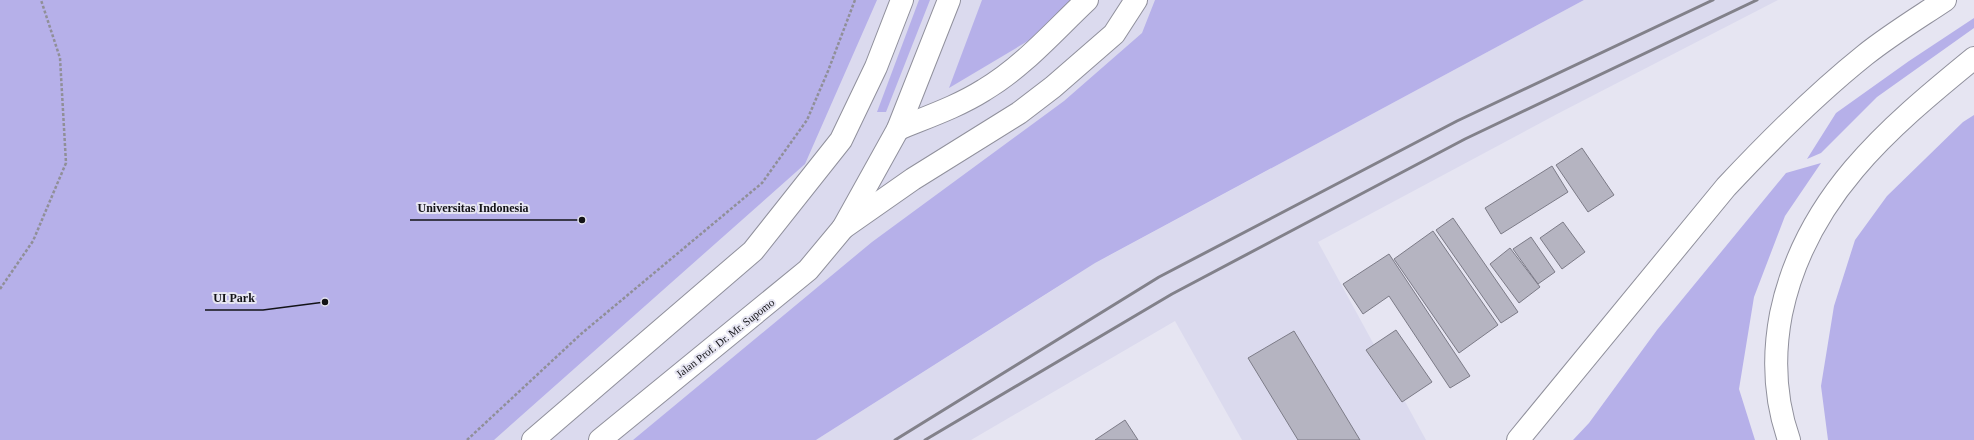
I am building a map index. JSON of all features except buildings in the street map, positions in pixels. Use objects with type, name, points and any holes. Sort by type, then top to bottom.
[{"type":"main road","points":[[533,440],[753,251],[841,140],[876,67],[902,0]]},
{"type":"main road","points":[[843,228],[898,129],[949,0]]},
{"type":"main road","points":[[898,129],[957,105],[985,90],[1014,70],[1087,0]]},
{"type":"main road","points":[[843,228],[913,179],[1019,113],[1047,92],[1114,34],[1136,0]]},
{"type":"main road","points":[[1518,440],[1726,187],[1758,153],[1799,112],[1865,55],[1944,0]]},
{"type":"main road","points":[[1789,440],[1779,405],[1776,350],[1784,300],[1801,249],[1832,197],[1855,167],[1899,121],[1974,58]]},
{"type":"main road","name":"Jalan Prof. Dr. Mr. Supomo","points":[[606,437],[773,301],[808,270],[843,228]]},
{"type":"path","points":[[0,289],[33,241],[66,163],[60,58],[41,0]]},
{"type":"path","points":[[467,440],[582,334],[762,183],[807,120],[828,71],[855,0]]},
{"type":"shaded area","points":[[0,0],[1523,0],[1101,260],[1584,0],[1778,0],[1559,113],[1318,242],[1426,440],[1242,440],[1175,321],[971,440],[816,440],[1075,276],[806,440],[0,440]]},
{"type":"shaded area","points":[[0,0],[877,0],[805,164],[494,440],[0,440]]},
{"type":"shaded area","points":[[919,0],[930,0],[886,112],[877,112]]},
{"type":"shaded area","points":[[982,0],[1075,0],[1048,29],[949,88]]},
{"type":"shaded area","points":[[1155,0],[1584,0],[1095,263],[816,440],[633,440],[872,242],[1064,101],[1142,33]]},
{"type":"shaded area","points":[[1974,18],[1974,28],[1877,97],[1821,153],[1807,159],[1836,113],[1909,61]]},
{"type":"shaded area","points":[[1974,115],[1974,440],[1828,440],[1821,386],[1834,306],[1855,240],[1887,196],[1963,122]]},
{"type":"shaded area","points":[[1821,163],[1785,216],[1754,297],[1739,389],[1755,440],[1573,440],[1589,423],[1657,330],[1786,173]]},
{"type":"railway","points":[[895,440],[1159,277],[1457,121],[1713,0]]},
{"type":"railway","points":[[925,440],[1172,294],[1465,139],[1757,0]]},
{"type":"place","name":"Universitas Indonesia","points":[[582,220]]},
{"type":"place","name":"UI Park","points":[[325,302]]}]
